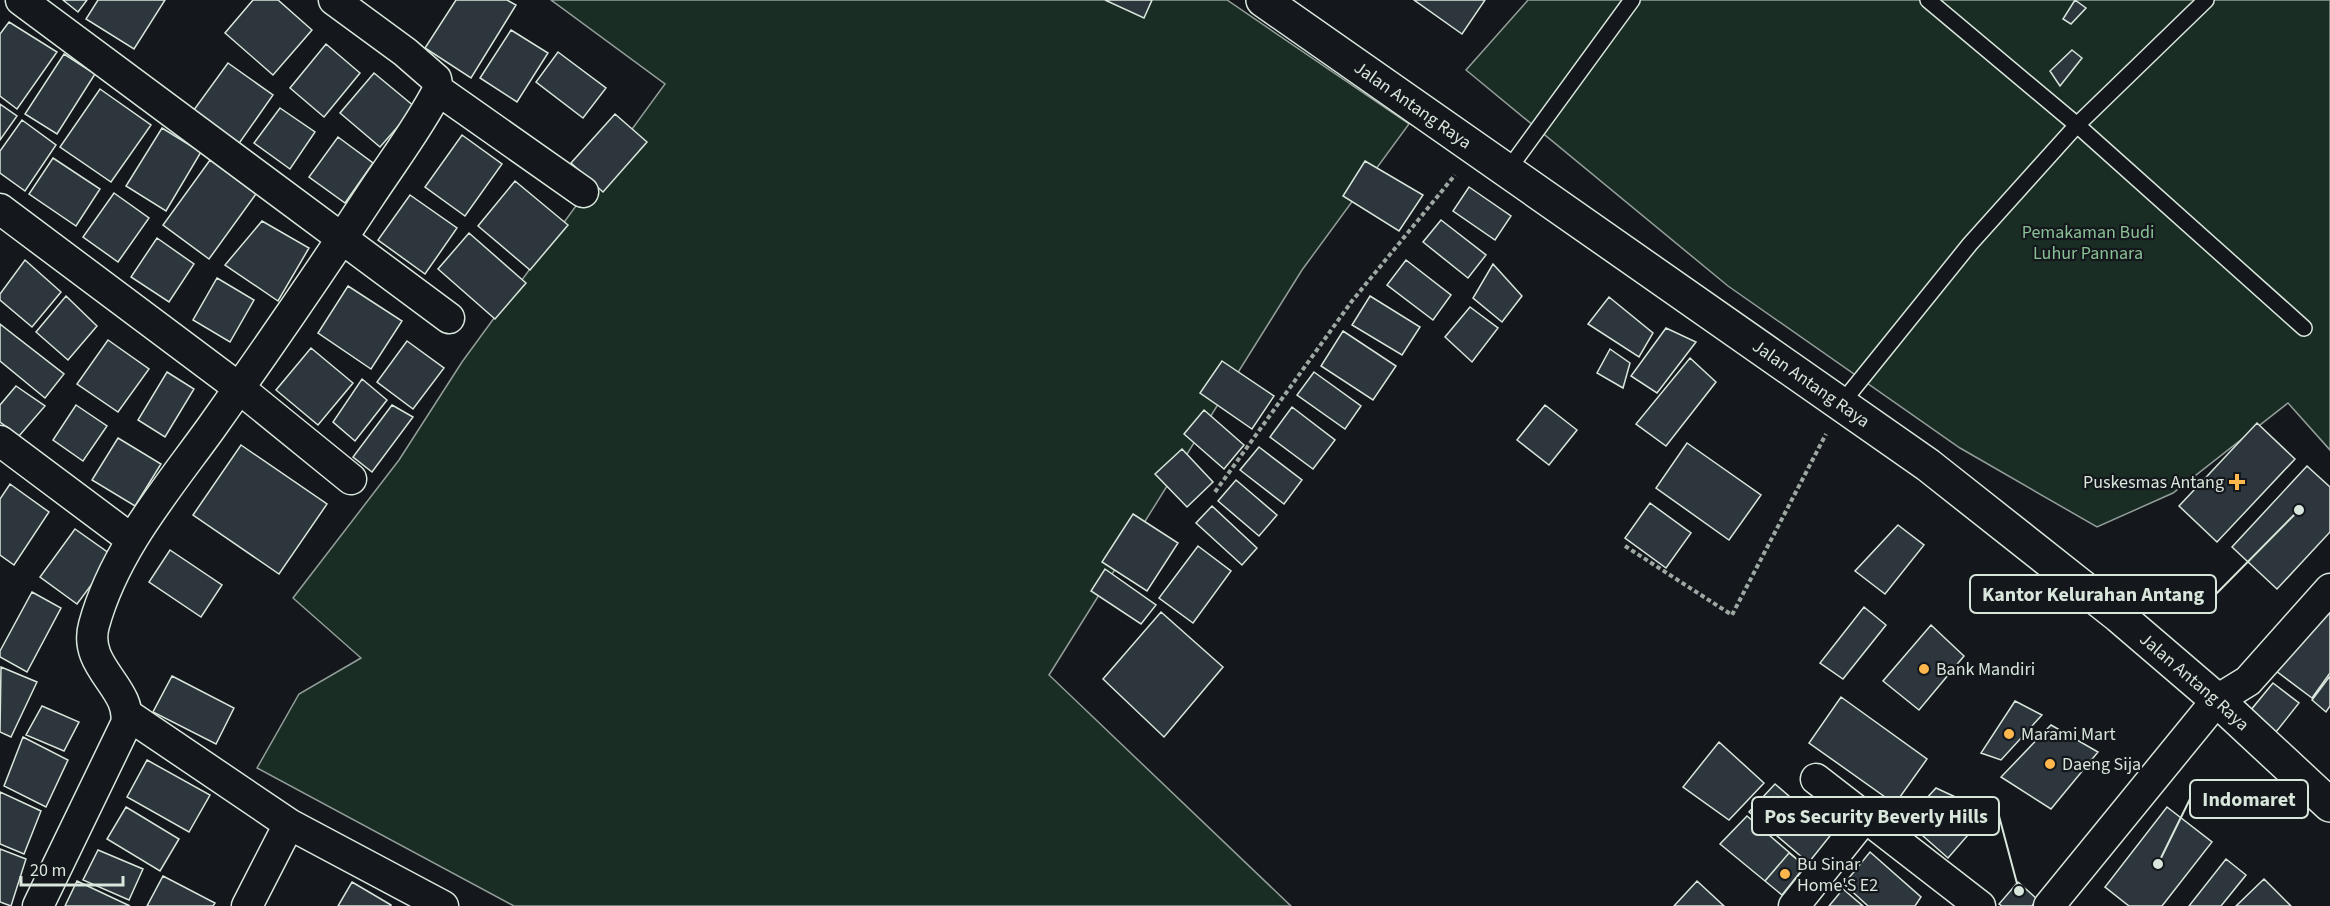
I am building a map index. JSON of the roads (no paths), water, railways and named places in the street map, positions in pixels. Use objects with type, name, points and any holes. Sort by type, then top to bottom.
[{"type":"main road","name":"Jalan Antang Raya","points":[[1263,0],[1946,479],[2119,616],[2217,700],[2330,805]]},
{"type":"street","points":[[21,0],[449,318]]},
{"type":"street","points":[[334,0],[405,52],[436,79],[438,90],[342,239],[131,539],[98,612],[91,644],[96,659],[128,714],[289,824],[443,906]]},
{"type":"street","points":[[438,90],[583,192]]},
{"type":"street","points":[[0,209],[239,388],[351,479]]},
{"type":"street","points":[[0,441],[131,539]]},
{"type":"street","points":[[2049,906],[2217,700],[2248,681],[2330,589]]},
{"type":"street","points":[[38,906],[123,733],[128,714]]},
{"type":"street","points":[[1816,779],[1980,906]]},
{"type":"street","points":[[1794,906],[1866,816]]},
{"type":"street","points":[[247,906],[289,824]]},
{"type":"lane","points":[[1508,170],[1632,0]]},
{"type":"lane","points":[[1928,0],[2077,125],[2304,328]]},
{"type":"lane","points":[[1841,404],[1970,244],[2077,125],[2206,0]]},
{"type":"place","name":"Puskesmas Antang","points":[[2237,482]]},
{"type":"place","name":"Kantor Kelurahan Antang","points":[[2299,510]]},
{"type":"place","name":"Bank Mandiri","points":[[1924,669]]},
{"type":"place","name":"Marami Mart","points":[[2009,734]]},
{"type":"place","name":"Daeng Sija","points":[[2050,764]]},
{"type":"place","name":"Indomaret","points":[[2158,864]]},
{"type":"place","name":"Bu Sinar Home'S E2","points":[[1785,874]]},
{"type":"place","name":"Pos Security Beverly Hills","points":[[2019,891]]},
{"type":"park label","name":"Pemakaman Budi Luhur Pannara","points":[[2088,242]]}]
